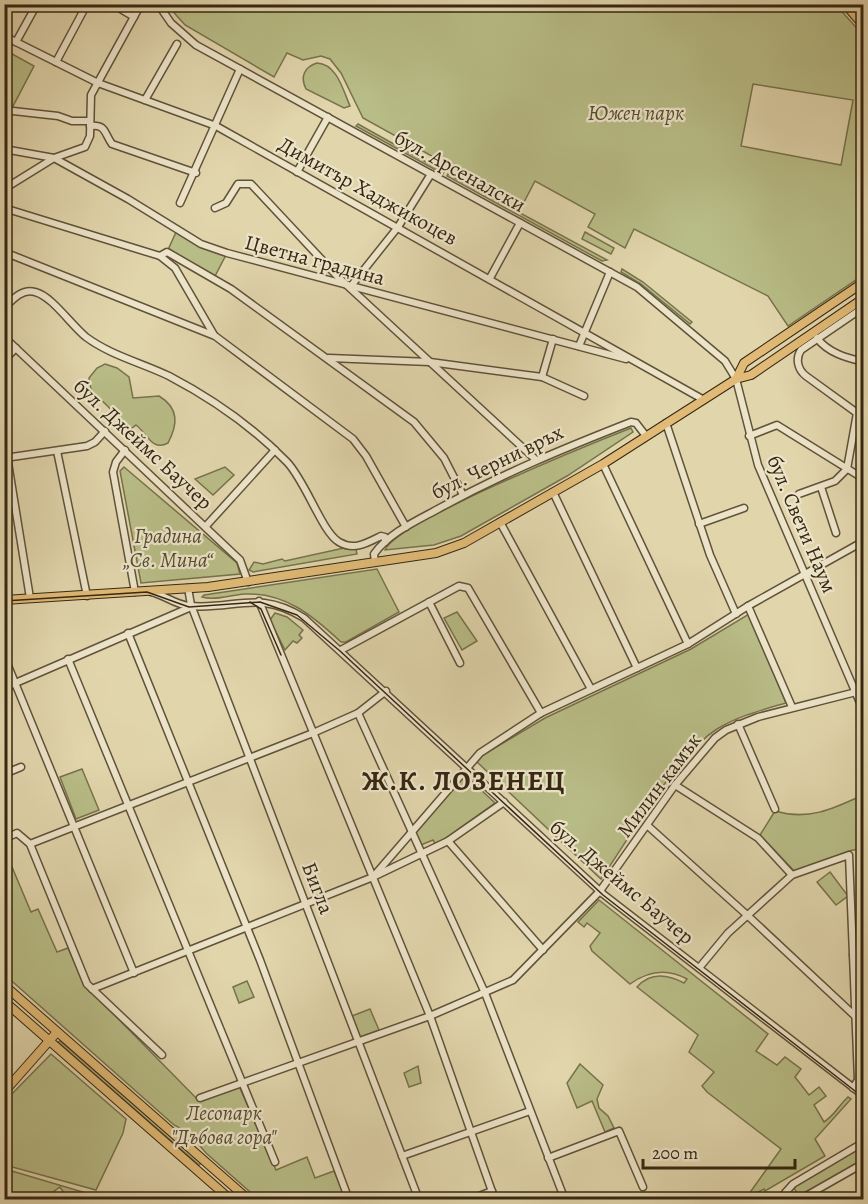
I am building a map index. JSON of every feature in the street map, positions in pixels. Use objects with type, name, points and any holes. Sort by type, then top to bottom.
[{"type":"main road","points":[[845,4],[864,26]]},
{"type":"main road","points":[[736,379],[744,363],[864,282]]},
{"type":"main road","points":[[4,600],[87,596],[248,582],[450,548],[603,464],[736,379],[751,375],[864,298]]},
{"type":"main road","points":[[4,985],[249,1200]]},
{"type":"main road","points":[[4,1001],[231,1200]]},
{"type":"main road","points":[[4,1092],[57,1032]]},
{"type":"street","points":[[16,42],[37,4]]},
{"type":"street","points":[[56,62],[87,4]]},
{"type":"street","points":[[112,4],[134,16]]},
{"type":"street","points":[[4,189],[54,158],[86,147],[90,136],[91,94],[141,4]]},
{"type":"street","name":"бул. Арсеналски","points":[[158,4],[183,36],[637,287],[725,361],[736,379]]},
{"type":"street","name":"Димитър Хаджикоцев","points":[[4,36],[98,83],[216,126],[398,226],[704,400]]},
{"type":"street","points":[[146,100],[177,44]]},
{"type":"street","points":[[180,203],[196,173],[240,69]]},
{"type":"street","points":[[4,110],[58,116],[72,121],[90,123],[105,129],[112,144],[196,173]]},
{"type":"street","points":[[297,172],[328,117]]},
{"type":"street","name":"Цветна градина","points":[[4,149],[54,158],[128,199],[201,244],[255,261],[636,361]]},
{"type":"street","points":[[351,286],[398,226],[431,174]]},
{"type":"street","points":[[215,208],[226,203],[238,184],[251,184],[338,277],[351,286],[535,459]]},
{"type":"street","points":[[4,208],[160,256],[175,268],[214,336]]},
{"type":"street","points":[[490,278],[520,223]]},
{"type":"street","points":[[4,252],[214,336],[353,439],[366,456],[406,527]]},
{"type":"street","points":[[160,256],[167,252],[231,289],[426,433],[444,458],[463,495]]},
{"type":"street","points":[[579,346],[610,272]]},
{"type":"street","points":[[4,308],[22,293],[34,291],[45,297],[87,338],[188,387],[238,420],[275,450],[302,480],[329,535],[350,546],[361,546],[381,536],[385,537],[385,542]]},
{"type":"street","points":[[799,494],[835,481],[847,469],[860,414],[802,373],[798,361],[801,350],[864,307]]},
{"type":"street","name":"бул. Джеймс Баучер","points":[[4,337],[206,526],[243,564],[248,582]]},
{"type":"street","points":[[542,377],[553,339]]},
{"type":"street","points":[[817,339],[842,357],[864,362]]},
{"type":"street","points":[[4,360],[16,348]]},
{"type":"street","points":[[327,358],[430,362],[542,377],[584,396]]},
{"type":"street","name":"бул. Свети Наум","points":[[736,379],[758,465],[864,712]]},
{"type":"street","name":"бул. Черни връх","points":[[375,562],[374,554],[385,542],[406,527],[535,459],[631,422],[636,423],[646,436]]},
{"type":"street","points":[[666,423],[710,555],[736,614]]},
{"type":"street","points":[[749,436],[777,425],[864,479]]},
{"type":"street","points":[[6,458],[92,444],[105,431]]},
{"type":"street","points":[[4,438],[30,598]]},
{"type":"street","points":[[125,450],[116,462],[113,471],[135,592]]},
{"type":"street","points":[[206,526],[275,450]]},
{"type":"street","points":[[57,451],[87,596]]},
{"type":"street","points":[[603,464],[688,644]]},
{"type":"street","points":[[821,486],[836,533]]},
{"type":"street","points":[[553,492],[637,668]]},
{"type":"street","points":[[699,524],[744,508]]},
{"type":"street","points":[[500,522],[591,689]]},
{"type":"street","points":[[374,877],[480,753],[541,713],[688,644],[748,606],[861,542],[864,565]]},
{"type":"street","points":[[341,650],[459,585],[468,588],[541,713]]},
{"type":"street","name":"Бигла","points":[[188,588],[192,606],[419,1200]]},
{"type":"street","name":"бул. Джеймс Баучер","points":[[150,591],[180,604],[192,606],[259,601],[298,614],[386,691],[600,891],[864,1096]]},
{"type":"street","points":[[259,601],[430,1016],[495,1200]]},
{"type":"street","points":[[429,602],[460,663]]},
{"type":"street","points":[[4,688],[192,606]]},
{"type":"street","points":[[748,606],[792,708]]},
{"type":"street","points":[[128,633],[246,927],[349,1200]]},
{"type":"street","points":[[4,656],[134,973]]},
{"type":"street","points":[[68,659],[275,1162]]},
{"type":"street","name":"Милин камък","points":[[200,1098],[430,1016],[513,980],[600,891],[675,785],[715,738],[738,724],[864,690]]},
{"type":"street","points":[[30,844],[314,733],[358,713],[386,691]]},
{"type":"street","points":[[358,713],[485,993],[564,1200]]},
{"type":"street","points":[[738,724],[775,809]]},
{"type":"street","points":[[4,774],[21,767]]},
{"type":"street","points":[[675,785],[758,838],[792,875]]},
{"type":"street","points":[[92,989],[374,877],[448,841],[504,802]]},
{"type":"street","points":[[648,826],[855,1016]]},
{"type":"street","points":[[4,839],[17,833],[30,844],[87,984],[162,1055]]},
{"type":"street","points":[[448,841],[543,950]]},
{"type":"street","points":[[699,968],[728,933],[792,875],[849,855],[858,1080],[853,1088]]},
{"type":"street","points":[[853,954],[864,967]]},
{"type":"street","points":[[402,1156],[530,1111]]},
{"type":"street","points":[[548,1158],[619,1131],[642,1187]]},
{"type":"street","points":[[783,1200],[785,1192],[793,1184],[864,1142]]},
{"type":"street","points":[[799,1200],[864,1163]]},
{"type":"street","points":[[469,1200],[492,1191]]},
{"type":"green space","name":"Южен парк","points":[[167,5],[836,5],[863,35],[863,275],[788,326],[768,296],[634,229],[625,248],[588,227],[595,214],[535,181],[522,206],[363,118],[341,73],[330,59],[321,56],[303,60],[287,53],[274,77],[185,25]],"holes":[[[753,84],[853,100],[841,165],[741,146]]]},
{"type":"green space","points":[[5,50],[34,66],[12,108],[5,106]]},
{"type":"green space","points":[[317,63],[324,64],[334,73],[350,106],[344,108],[306,89],[303,80],[304,73]]},
{"type":"green space","points":[[358,124],[444,172],[443,174],[356,126]]},
{"type":"green space","points":[[448,174],[607,260],[602,261],[447,176]]},
{"type":"green space","points":[[177,230],[227,253],[213,280],[167,252]]},
{"type":"green space","points":[[585,232],[614,248],[611,254],[582,239]]},
{"type":"green space","points":[[622,269],[643,282],[692,322],[690,324],[641,284],[621,272]]},
{"type":"green space","points":[[105,364],[117,368],[129,377],[133,398],[159,396],[170,406],[175,423],[168,443],[158,445],[154,443],[136,425],[131,429],[91,390],[89,378],[97,368]]},
{"type":"green space","points":[[631,428],[633,432],[567,476],[461,536],[434,545],[385,550],[397,537],[458,503]]},
{"type":"green space","name":"Градина „Св. Мина“","points":[[124,467],[237,563],[240,574],[141,583],[120,471]]},
{"type":"green space","points":[[225,467],[234,475],[213,495],[195,479]]},
{"type":"green space","points":[[344,548],[356,549],[357,554],[253,572],[249,570],[254,562],[263,564],[282,559],[285,561]]},
{"type":"green space","points":[[377,569],[399,612],[346,642],[341,642],[309,615],[273,597],[244,594],[217,598],[202,597],[204,595]]},
{"type":"green space","points":[[457,612],[477,641],[462,650],[444,618]]},
{"type":"green space","points":[[275,613],[287,617],[303,630],[299,635],[302,638],[297,643],[293,641],[285,650],[270,620]]},
{"type":"green space","points":[[749,614],[786,703],[733,720],[701,741],[670,777],[601,879],[477,762],[483,755],[545,718],[691,649]]},
{"type":"green space","points":[[82,769],[99,810],[76,819],[60,777]]},
{"type":"green space","points":[[465,775],[495,803],[436,845],[433,840],[421,845],[415,832]]},
{"type":"green space","points":[[863,795],[863,848],[849,851],[796,873],[760,835],[775,811],[798,815],[820,812]]},
{"type":"green space","name":"Лесопарк \"Дъбова гора\"","points":[[12,867],[31,912],[38,909],[57,952],[68,948],[84,984],[199,1101],[239,1086],[276,1170],[307,1157],[315,1178],[334,1171],[346,1199],[258,1199],[206,1153],[189,1133],[174,1125],[5,975],[5,871]]},
{"type":"green space","points":[[830,872],[848,896],[836,905],[817,882]]},
{"type":"green space","points":[[599,900],[768,1034],[756,1051],[777,1065],[785,1057],[801,1069],[795,1077],[809,1095],[819,1087],[826,1096],[814,1105],[824,1122],[848,1097],[851,1099],[815,1139],[825,1156],[765,1191],[764,1189],[751,1196],[751,1191],[781,1149],[707,1092],[702,1086],[714,1072],[689,1052],[698,1035],[637,987],[647,979],[659,976],[684,983],[687,979],[672,973],[658,972],[644,976],[630,984],[592,951],[590,946],[600,933],[587,923],[584,927],[578,922]]},
{"type":"green space","points":[[247,981],[254,997],[239,1003],[233,987]]},
{"type":"green space","points":[[370,1009],[379,1030],[360,1037],[352,1016]]},
{"type":"green space","points":[[60,1041],[201,1163],[199,1165],[58,1042]]},
{"type":"green space","points":[[51,1054],[126,1119],[123,1133],[96,1190],[5,1165],[5,1101]]},
{"type":"green space","points":[[580,1064],[603,1085],[597,1099],[599,1108],[608,1116],[614,1128],[605,1132],[592,1101],[577,1108],[567,1083]]},
{"type":"green space","points":[[418,1066],[421,1083],[409,1087],[404,1073]]},
{"type":"green space","points":[[863,1146],[863,1160],[798,1196],[794,1187]]},
{"type":"green space","points":[[5,1169],[93,1195],[93,1199],[68,1199],[60,1187],[53,1192],[53,1199],[19,1199],[5,1185]]},
{"type":"tram line","points":[[4,601],[147,592],[189,607],[260,602],[297,615],[340,651],[603,895],[864,1098]]},
{"type":"tram line","points":[[250,602],[261,609],[281,655]]},
{"type":"district","name":"Ж.К. ЛОЗЕНЕЦ","points":[[464,781]]}]
